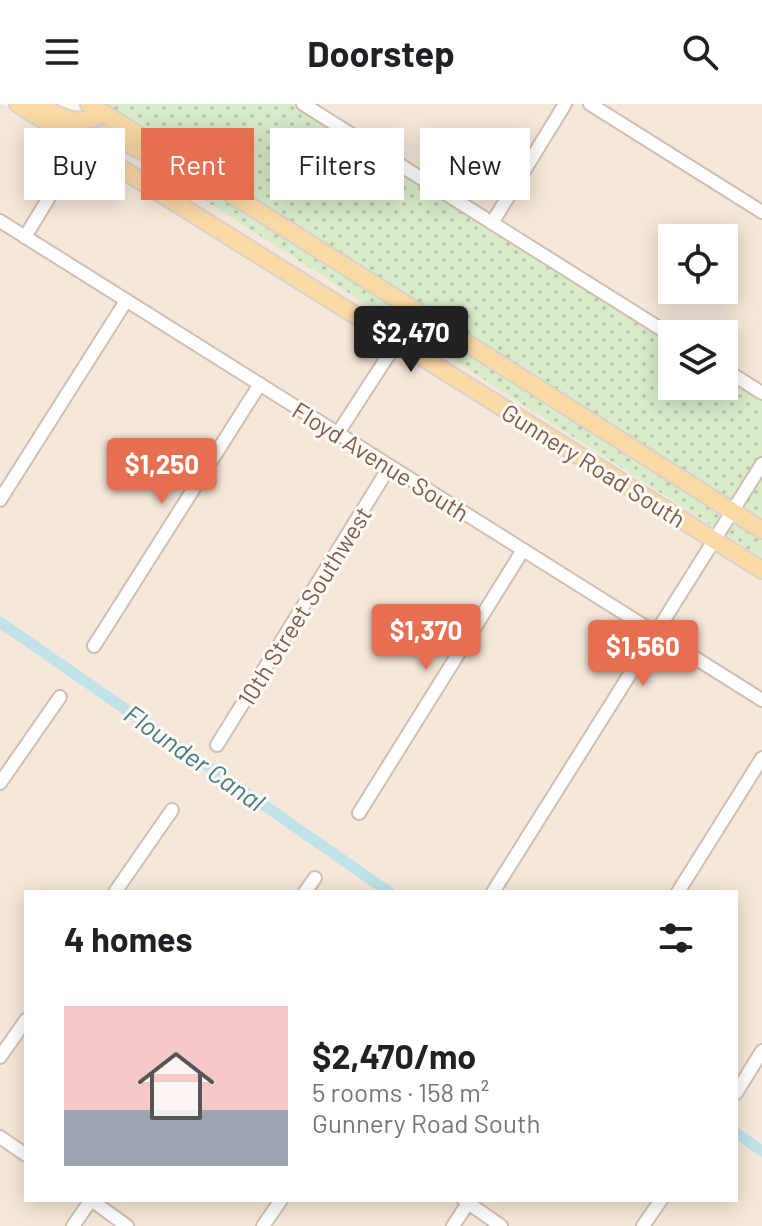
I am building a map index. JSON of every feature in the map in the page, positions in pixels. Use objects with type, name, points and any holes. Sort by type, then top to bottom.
[{"type":"main road","name":"Gunnery Road South","points":[[18,104],[57,128]]},
{"type":"main road","points":[[35,104],[69,121],[93,120],[99,107]]},
{"type":"main road","name":"Gunnery Road South","points":[[99,107],[141,135]]},
{"type":"main road","name":"Gunnery Road South","points":[[125,170],[762,570]]},
{"type":"main road","name":"Gunnery Road South","points":[[241,200],[762,530]]},
{"type":"street","points":[[303,104],[658,327]]},
{"type":"street","points":[[492,223],[565,104]]},
{"type":"street","points":[[590,104],[762,212]]},
{"type":"street","points":[[25,237],[47,200]]},
{"type":"street","name":"Floyd Avenue South","points":[[0,221],[762,700]]},
{"type":"street","points":[[0,500],[126,301]]},
{"type":"street","points":[[338,433],[397,342]]},
{"type":"street","points":[[738,378],[762,393]]},
{"type":"street","points":[[94,646],[260,384]]},
{"type":"street","points":[[494,890],[762,464]]},
{"type":"street","name":"10th Street Southwest","points":[[217,745],[390,466]]},
{"type":"street","points":[[359,813],[523,550]]},
{"type":"street","points":[[0,783],[60,697]]},
{"type":"street","points":[[679,890],[762,758]]},
{"type":"street","points":[[116,890],[172,810]]},
{"type":"street","points":[[306,890],[315,878]]},
{"type":"street","points":[[0,1057],[24,1023]]},
{"type":"street","points":[[738,1090],[762,1051]]},
{"type":"street","points":[[0,1137],[24,1154]]},
{"type":"street","points":[[73,1226],[90,1202]]},
{"type":"street","points":[[94,1202],[127,1226]]},
{"type":"street","points":[[263,1226],[280,1202]]},
{"type":"street","points":[[453,1226],[466,1202]]},
{"type":"street","points":[[468,1202],[501,1226]]},
{"type":"street","points":[[643,1226],[660,1202]]},
{"type":"shaded area","points":[[0,104],[13,107],[46,128],[24,128],[24,200],[125,200],[125,177],[141,187],[141,200],[161,200],[762,577],[762,1226],[0,1226]]},
{"type":"shaded area","points":[[292,104],[762,104],[762,399],[738,384],[738,320],[658,320],[658,334],[445,200],[530,200],[530,128],[420,128],[420,185],[404,174],[404,128],[330,128]]},
{"type":"shaded area","points":[[125,149],[141,159],[141,173],[125,163]]},
{"type":"shaded area","points":[[184,200],[204,200],[762,558],[762,564]]},
{"type":"green space","points":[[99,104],[292,104],[330,128],[270,128],[270,200],[404,200],[404,174],[420,185],[420,200],[445,200],[658,334],[658,400],[738,400],[738,384],[762,399],[762,523],[251,200],[254,200],[254,128],[141,128],[141,131]]},
{"type":"green space","points":[[204,200],[230,200],[762,536],[762,558]]},
{"type":"waterway","name":"Flounder Canal","points":[[0,622],[386,890]]},
{"type":"waterway","name":"Flounder Canal","points":[[738,1134],[762,1151]]}]
